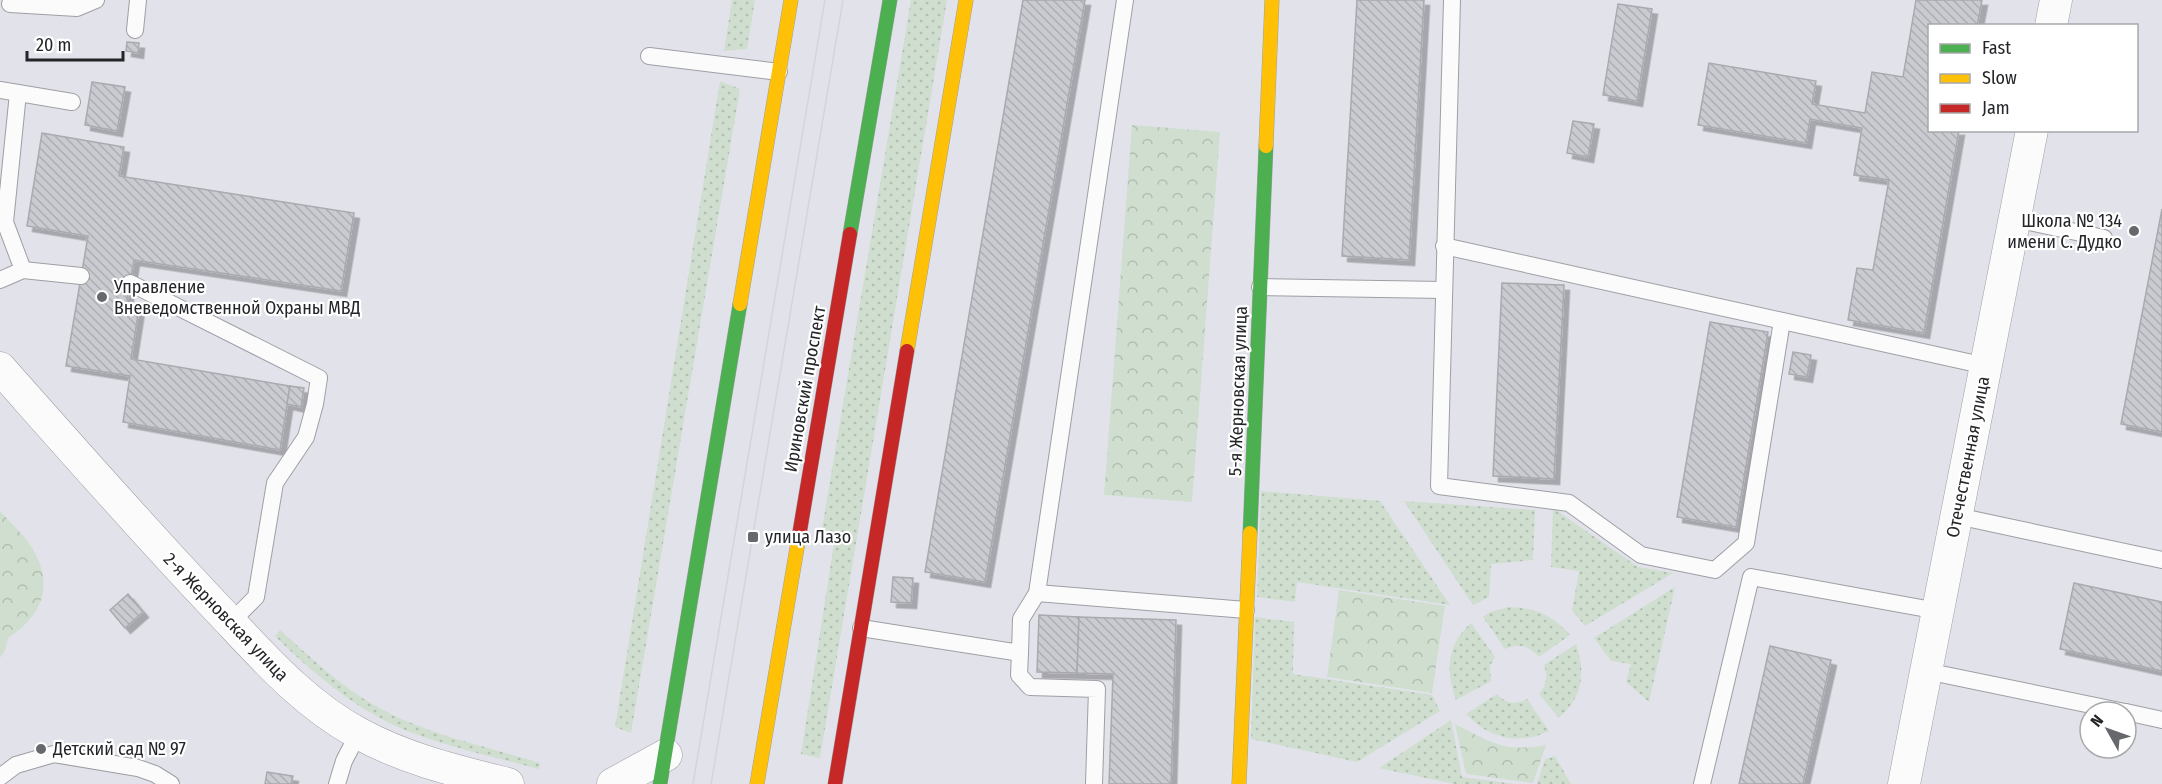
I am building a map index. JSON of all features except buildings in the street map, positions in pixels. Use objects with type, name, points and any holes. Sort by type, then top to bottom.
[{"type":"street","points":[[613,784],[663,770],[791,0]]},
{"type":"street","name":"Ириновский проспект","points":[[757,784],[890,0]]},
{"type":"street","points":[[835,784],[966,0]]},
{"type":"street","name":"5-я Жерновская улица","points":[[1239,784],[1272,0]]},
{"type":"street","points":[[2051,24],[2056,0]]},
{"type":"street","name":"Отечественная улица","points":[[1904,784],[2032,132]]},
{"type":"street","name":"2-я Жерновская улица","points":[[0,368],[151,539],[275,670],[306,698],[358,734],[409,757],[508,784]]},
{"type":"lane","points":[[10,4],[77,8],[96,0]]},
{"type":"lane","points":[[135,30],[138,0]]},
{"type":"lane","points":[[1094,784],[1097,688],[1030,687],[1019,675],[1021,619],[1037,593],[1125,0]]},
{"type":"lane","points":[[1452,0],[1439,486],[1569,503],[1641,555],[1715,570],[1746,543],[1782,321]]},
{"type":"lane","points":[[649,56],[778,72]]},
{"type":"lane","points":[[0,90],[72,102]]},
{"type":"lane","points":[[18,93],[5,222],[23,270]]},
{"type":"lane","points":[[2015,219],[2104,238]]},
{"type":"lane","points":[[1444,246],[1986,366]]},
{"type":"lane","points":[[0,280],[23,270],[81,276]]},
{"type":"lane","points":[[130,283],[319,378],[306,437],[275,483],[256,597],[231,623]]},
{"type":"lane","points":[[1260,287],[1444,290]]},
{"type":"lane","points":[[1957,516],[2162,560]]},
{"type":"lane","points":[[1702,784],[1751,577],[1938,611]]},
{"type":"lane","points":[[1037,593],[1246,610]]},
{"type":"lane","points":[[861,628],[1020,653]]},
{"type":"lane","points":[[1926,671],[2078,702]]},
{"type":"lane","points":[[2138,715],[2162,720]]},
{"type":"lane","points":[[337,784],[344,761],[358,734]]},
{"type":"lane","points":[[0,777],[16,765],[54,754],[138,768],[155,774],[171,784]]},
{"type":"green space","points":[[732,0],[755,0],[747,49],[724,51]]},
{"type":"green space","points":[[911,0],[947,0],[820,758],[801,754],[834,544],[820,541]]},
{"type":"green space","points":[[720,81],[740,89],[631,733],[615,727]]},
{"type":"green space","points":[[1132,125],[1220,132],[1192,502],[1104,495]]},
{"type":"green space","points":[[1261,491],[1380,501],[1450,605],[1297,582],[1295,602],[1257,597]]},
{"type":"green space","points":[[1404,501],[1535,510],[1533,560],[1491,564],[1489,597],[1473,605]]},
{"type":"green space","points":[[1553,508],[1638,567],[1673,573],[1585,626],[1572,610],[1579,571],[1551,567]]},
{"type":"green space","points":[[0,511],[26,539],[35,553],[44,581],[39,606],[32,617],[8,638],[0,658]]},
{"type":"green space","points":[[1675,587],[1649,702],[1626,682],[1631,664],[1611,661],[1594,638]]},
{"type":"green space","points":[[1339,590],[1445,606],[1432,693],[1327,677]]},
{"type":"green space","points":[[1509,607],[1528,609],[1543,614],[1557,622],[1570,635],[1539,657],[1524,646],[1505,649],[1483,617],[1490,612]]},
{"type":"green space","points":[[1255,617],[1294,622],[1293,674],[1432,695],[1440,711],[1357,762],[1251,739]]},
{"type":"green space","points":[[1471,623],[1495,657],[1490,666],[1491,681],[1456,700],[1451,679],[1450,659],[1457,641]]},
{"type":"green space","points":[[280,630],[337,680],[374,705],[434,732],[540,763],[539,769],[433,740],[378,717],[359,706],[307,666],[275,636]]},
{"type":"green space","points":[[1576,644],[1581,665],[1578,693],[1559,718],[1539,694],[1546,680],[1544,665]]},
{"type":"green space","points":[[1497,694],[1511,702],[1527,699],[1549,731],[1526,738],[1504,737],[1484,729],[1466,714]]},
{"type":"green space","points":[[1451,720],[1462,777],[1515,784],[1454,784],[1379,768]]},
{"type":"green space","points":[[1455,724],[1488,741],[1508,747],[1546,745],[1533,783],[1466,774]]},
{"type":"green space","points":[[1555,756],[1571,784],[1537,784],[1545,759]]},
{"type":"tram line","points":[[693,784],[825,0]]},
{"type":"tram line","points":[[711,784],[843,0]]},
{"type":"traffic: fast","points":[[850,234],[890,0]]},
{"type":"traffic: fast","points":[[1250,533],[1266,146]]},
{"type":"traffic: fast","points":[[660,784],[740,304]]},
{"type":"traffic: slow","points":[[740,304],[791,0]]},
{"type":"traffic: slow","points":[[907,351],[966,0]]},
{"type":"traffic: slow","points":[[1266,146],[1272,0]]},
{"type":"traffic: slow","points":[[1239,784],[1250,533]]},
{"type":"traffic: slow","points":[[757,784],[799,536]]},
{"type":"traffic: jam","points":[[799,536],[850,234]]},
{"type":"traffic: jam","points":[[835,784],[907,351]]},
{"type":"place","name":"Школа № 134 имени С. Дудко","points":[[2134,231]]},
{"type":"place","name":"Управление Вневедомственной Охраны МВД","points":[[102,297]]},
{"type":"place","name":"улица Лазо","points":[[753,537]]},
{"type":"place","name":"Детский сад № 97","points":[[41,749]]}]
